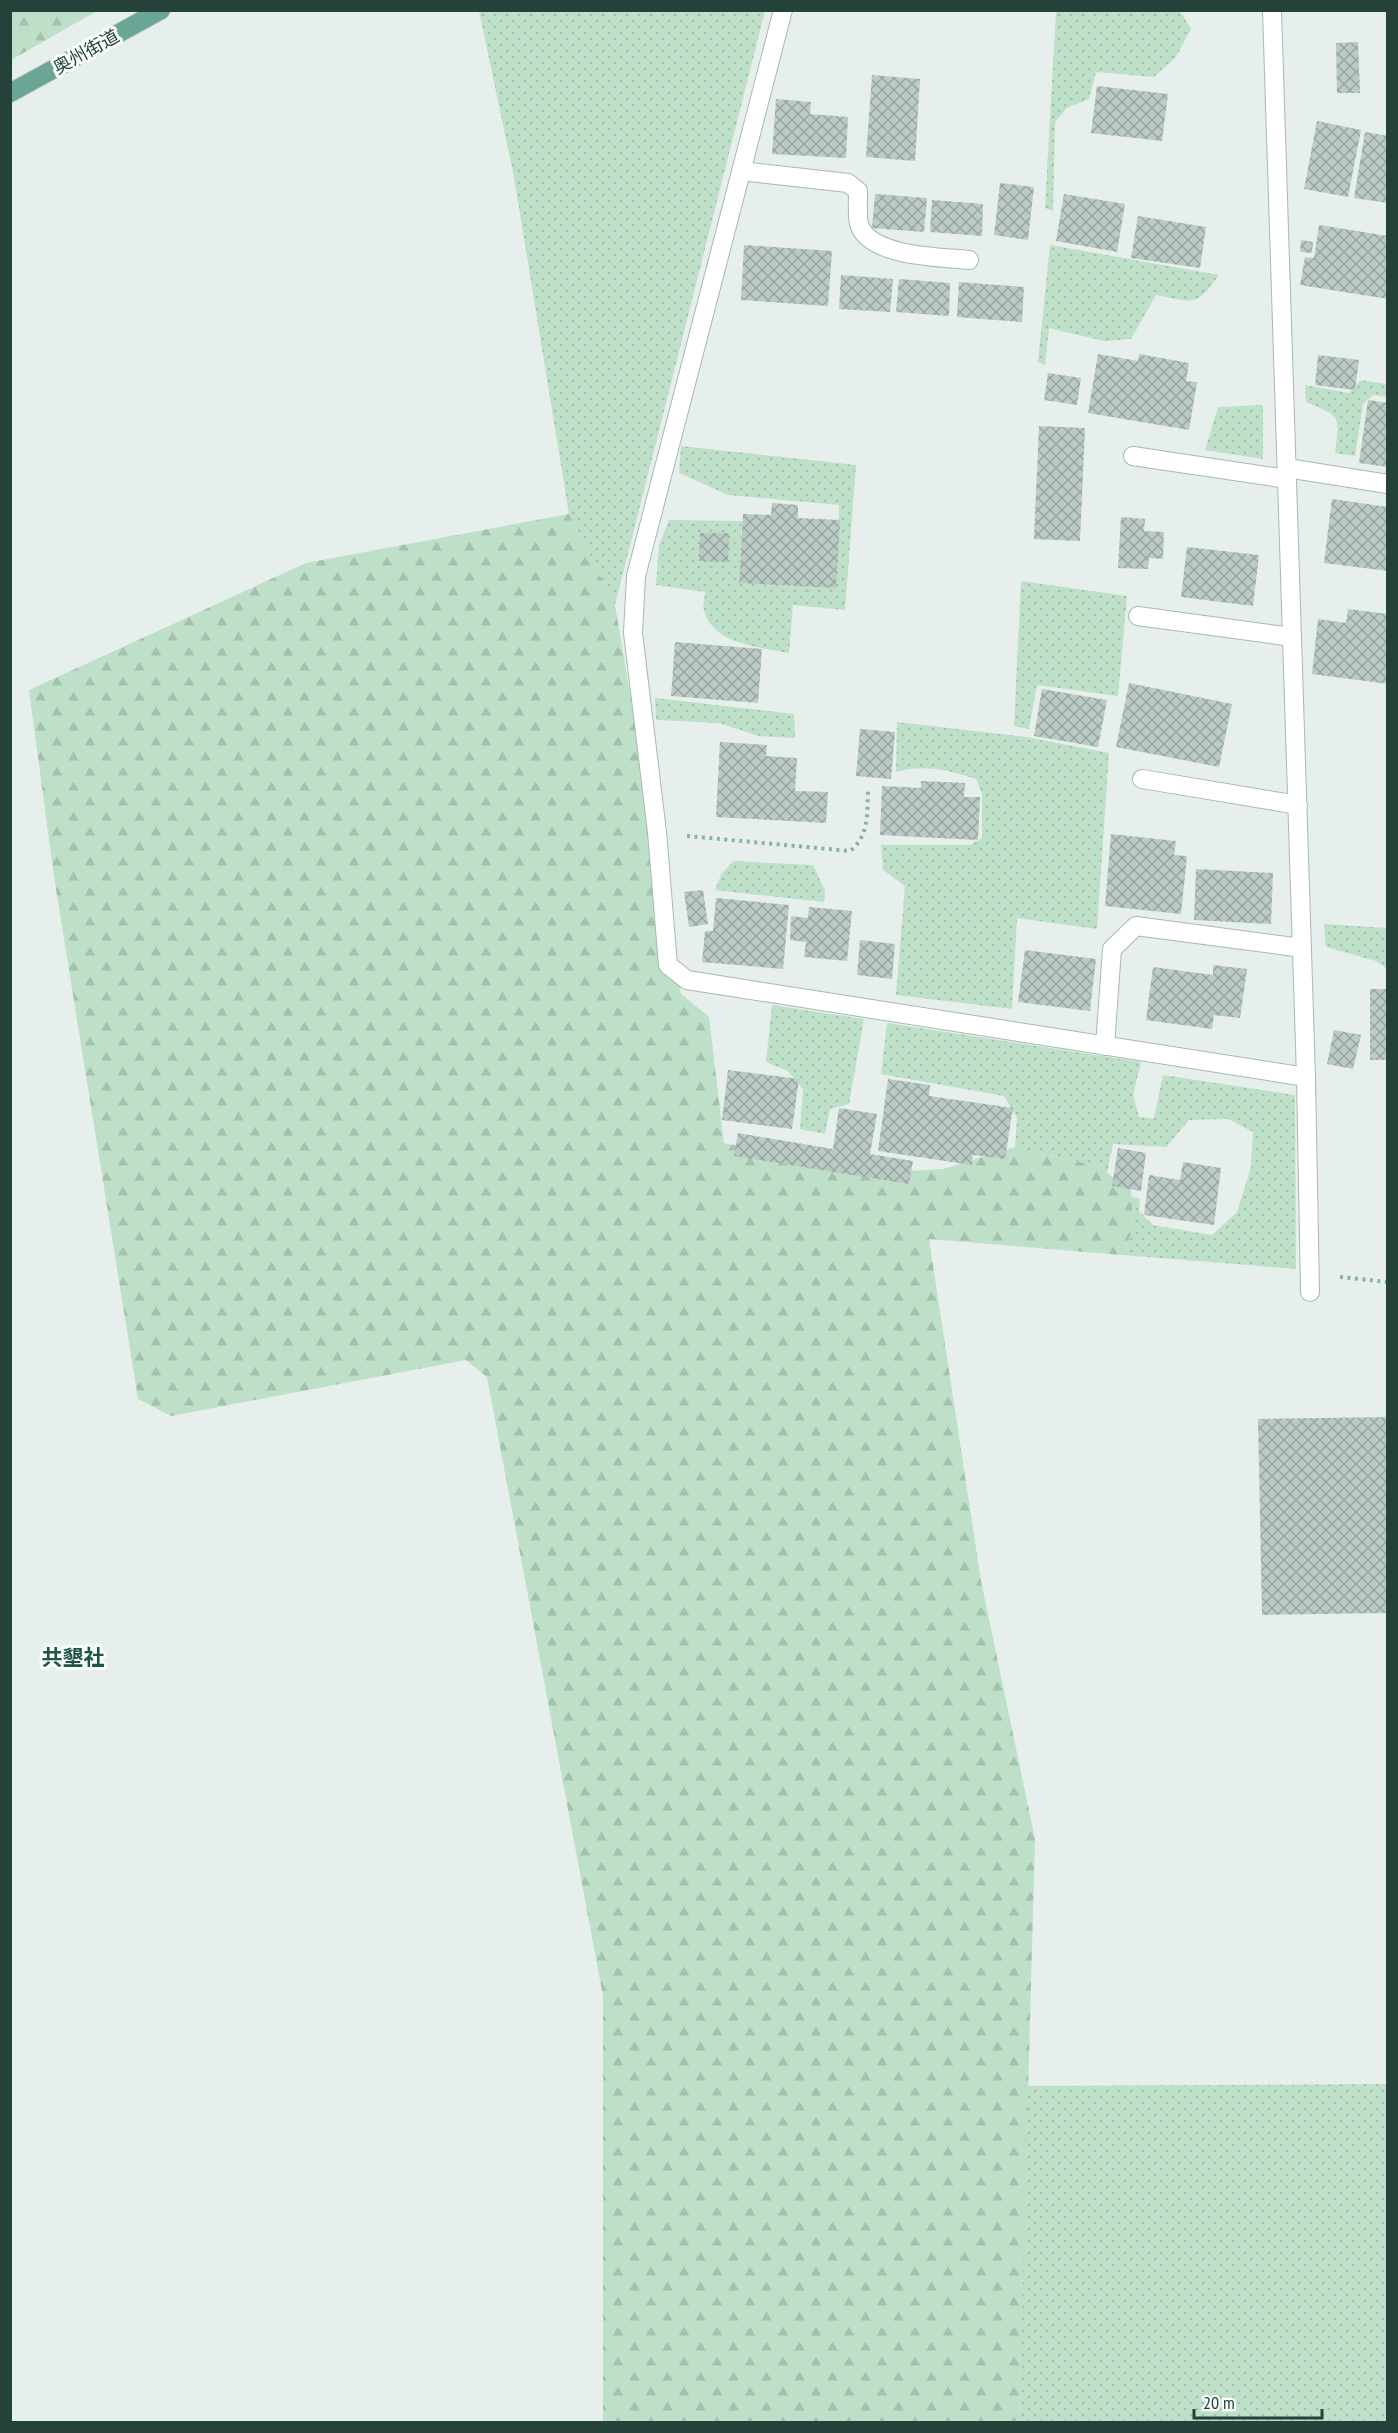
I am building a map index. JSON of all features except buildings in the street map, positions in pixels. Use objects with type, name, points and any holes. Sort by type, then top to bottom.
[{"type":"main road","name":"奥州街道","points":[[10,93],[161,10]]},
{"type":"street","points":[[783,10],[636,576],[633,633],[657,832],[668,965],[687,980],[1306,1077]]},
{"type":"street","points":[[1272,10],[1298,805],[1310,1292]]},
{"type":"street","points":[[741,171],[848,183],[858,191],[859,224],[868,239],[888,250],[969,260]]},
{"type":"street","points":[[1133,456],[1388,484]]},
{"type":"street","points":[[1138,616],[1292,637]]},
{"type":"street","points":[[1142,778],[1298,805]]},
{"type":"street","points":[[1105,1046],[1112,949],[1136,926],[1302,948]]},
{"type":"path","points":[[657,832],[850,851],[860,843],[866,826],[868,791]]},
{"type":"path","points":[[1310,1273],[1388,1282]]},
{"type":"green space","points":[[11,10],[97,10],[97,11],[11,60]]},
{"type":"green space","points":[[479,11],[765,11],[615,605],[569,514],[514,177]]},
{"type":"green space","points":[[1056,11],[1180,11],[1191,29],[1176,57],[1154,77],[1096,72],[1089,99],[1067,108],[1055,122],[1053,211],[1045,208]]},
{"type":"green space","points":[[1050,245],[1219,275],[1205,293],[1193,300],[1156,295],[1131,339],[1104,341],[1049,328],[1045,365],[1038,362]]},
{"type":"green space","points":[[1361,380],[1387,384],[1387,397],[1373,395],[1363,404],[1355,456],[1335,453],[1338,431],[1336,418],[1306,402],[1305,385],[1349,393]]},
{"type":"green space","points":[[1263,405],[1263,459],[1205,450],[1218,407]]},
{"type":"green space","points":[[681,446],[856,465],[845,610],[793,605],[789,653],[752,646],[728,638],[717,631],[709,622],[704,611],[705,592],[656,585],[659,545],[669,520],[742,521],[739,583],[836,588],[839,505],[728,495],[679,473]]},
{"type":"green space","points":[[569,514],[615,605],[681,994],[709,1017],[724,1143],[868,1173],[943,1169],[1015,1147],[1097,1166],[1131,1189],[1133,1228],[1123,1255],[929,1239],[981,1581],[1035,1839],[1019,2422],[603,2422],[603,1996],[487,1377],[466,1360],[171,1416],[138,1399],[54,877],[29,690],[306,563]]},
{"type":"green space","points":[[1021,581],[1127,596],[1118,696],[1037,685],[1029,729],[1014,726]]},
{"type":"green space","points":[[655,698],[794,714],[795,738],[759,736],[719,723],[656,720]]},
{"type":"green space","points":[[897,722],[1026,737],[1109,753],[1097,929],[1017,918],[1012,1009],[896,995],[905,886],[883,870],[881,845],[970,845],[982,838],[982,793],[976,779],[926,768],[896,772]]},
{"type":"green space","points":[[733,861],[813,865],[825,890],[824,902],[715,890],[721,875]]},
{"type":"green space","points":[[1324,924],[1387,928],[1387,969],[1376,961],[1326,947]]},
{"type":"green space","points":[[772,1005],[864,1019],[849,1104],[830,1109],[825,1134],[800,1129],[803,1089],[788,1071],[766,1062]]},
{"type":"green space","points":[[887,1023],[1141,1062],[1133,1095],[1139,1117],[1154,1118],[1163,1075],[1295,1095],[1296,1269],[1123,1255],[1133,1228],[1131,1196],[1140,1199],[1139,1211],[1153,1225],[1212,1235],[1237,1212],[1251,1167],[1253,1132],[1228,1119],[1189,1120],[1166,1147],[1113,1144],[1107,1173],[1097,1166],[1015,1147],[1017,1118],[1004,1096],[881,1074]]},
{"type":"green space","points":[[1387,2084],[1387,2422],[1019,2422],[1027,2086]]},
{"type":"district","name":"共墾社","points":[[73,1658]]}]
